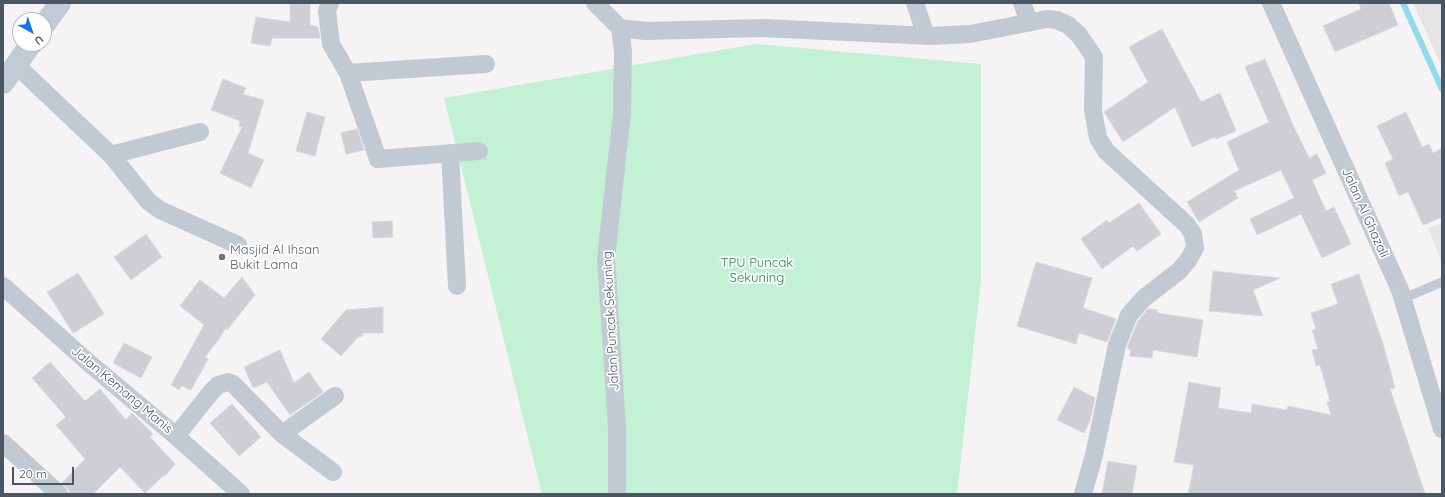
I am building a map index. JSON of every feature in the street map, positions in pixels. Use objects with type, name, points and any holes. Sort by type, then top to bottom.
[{"type":"main road","points":[[52,14],[60,3]]},
{"type":"main road","points":[[3,83],[25,52]]},
{"type":"street","points":[[330,3],[327,11],[331,44],[348,73],[378,159],[479,151]]},
{"type":"street","points":[[595,3],[620,28],[645,30],[763,28],[926,36],[970,34],[1047,19],[1057,20],[1068,25],[1079,35],[1094,57],[1093,110],[1098,138],[1106,151],[1187,225],[1193,234],[1195,248],[1179,272],[1144,298],[1129,315],[1118,345],[1094,455],[1082,494]]},
{"type":"street","points":[[915,3],[926,36]]},
{"type":"street","points":[[1022,3],[1029,22]]},
{"type":"street","name":"Jalan Al Ghazali","points":[[1271,3],[1400,290],[1442,429]]},
{"type":"street","name":"Jalan Puncak Sekuning","points":[[617,494],[617,428],[606,258],[622,113],[623,52],[620,28]]},
{"type":"street","points":[[348,73],[486,64]]},
{"type":"street","points":[[16,65],[111,155],[148,202],[160,210],[238,245]]},
{"type":"street","points":[[111,155],[200,132]]},
{"type":"street","points":[[450,153],[457,286]]},
{"type":"street","name":"Jalan Kemang Manis","points":[[3,286],[89,363],[242,494]]},
{"type":"street","points":[[176,436],[212,391],[218,385],[228,382],[233,384],[282,434],[333,472]]},
{"type":"street","points":[[282,434],[335,396]]},
{"type":"street","points":[[3,443],[59,494]]},
{"type":"lane","points":[[1402,299],[1442,282]]},
{"type":"shaded area","points":[[1413,3],[1442,3],[1442,67]]},
{"type":"shaded area","points":[[1442,223],[1442,263],[1428,228]]},
{"type":"green space","name":"TPU Puncak Sekuning","points":[[756,44],[981,64],[981,280],[957,494],[542,494],[444,98]]},
{"type":"building","points":[[1359,3],[1389,3],[1398,25],[1335,52],[1323,26],[1361,9]]},
{"type":"building","points":[[290,4],[310,4],[310,25],[318,27],[320,38],[272,38],[270,46],[251,43],[256,17],[290,22]]},
{"type":"building","points":[[1162,29],[1201,102],[1220,93],[1236,131],[1216,139],[1215,137],[1192,147],[1175,107],[1123,142],[1104,112],[1148,82],[1129,47]]},
{"type":"building","points":[[1265,59],[1293,125],[1309,158],[1317,154],[1326,173],[1312,180],[1326,211],[1334,207],[1351,244],[1322,258],[1301,214],[1257,235],[1250,219],[1294,198],[1281,170],[1234,191],[1238,198],[1199,222],[1187,202],[1239,170],[1227,142],[1269,122],[1245,67]]},
{"type":"building","points":[[223,79],[246,88],[243,94],[264,100],[248,153],[264,160],[251,188],[220,173],[242,127],[239,126],[240,121],[211,110]]},
{"type":"building","points":[[307,112],[325,117],[315,156],[296,151]]},
{"type":"building","points":[[1406,112],[1422,147],[1429,144],[1433,153],[1442,148],[1442,217],[1423,225],[1408,192],[1399,196],[1385,163],[1393,159],[1377,126]]},
{"type":"building","points":[[357,129],[364,150],[346,154],[341,133]]},
{"type":"building","points":[[1139,203],[1161,234],[1137,251],[1133,246],[1102,269],[1081,239],[1107,220],[1109,223]]},
{"type":"building","points":[[392,221],[393,237],[373,238],[372,222]]},
{"type":"building","points":[[146,234],[162,257],[131,280],[114,257]]},
{"type":"building","points":[[1036,262],[1092,278],[1083,308],[1116,319],[1107,342],[1079,333],[1076,344],[1017,326]]},
{"type":"building","points":[[1213,271],[1280,278],[1253,290],[1263,316],[1209,311]]},
{"type":"building","points":[[78,273],[104,314],[73,333],[47,292]]},
{"type":"building","points":[[1359,274],[1384,347],[1395,388],[1390,389],[1425,494],[1188,494],[1194,465],[1174,462],[1189,382],[1221,388],[1218,408],[1251,413],[1252,404],[1287,410],[1288,406],[1331,415],[1327,402],[1330,401],[1320,365],[1316,366],[1312,350],[1318,349],[1312,330],[1316,329],[1311,313],[1338,304],[1331,284]]},
{"type":"building","points":[[242,277],[255,295],[227,330],[226,327],[205,357],[208,359],[191,390],[182,386],[179,390],[171,385],[204,325],[180,306],[200,280],[224,298]]},
{"type":"building","points":[[383,307],[383,333],[363,333],[363,336],[358,337],[341,356],[321,339],[346,310]]},
{"type":"building","points":[[1148,309],[1157,310],[1157,313],[1203,320],[1197,357],[1153,350],[1152,358],[1130,356],[1131,350],[1128,349],[1128,346],[1127,348],[1138,321]]},
{"type":"building","points":[[124,343],[152,357],[141,378],[113,363]]},
{"type":"building","points":[[280,350],[294,383],[309,372],[323,392],[290,415],[267,382],[253,388],[244,367]]},
{"type":"building","points":[[50,362],[85,401],[100,389],[126,420],[132,413],[153,434],[150,437],[175,464],[165,476],[164,475],[145,493],[120,467],[93,494],[69,494],[69,490],[62,483],[85,459],[56,425],[66,417],[32,378]]},
{"type":"building","points":[[1074,387],[1095,398],[1090,421],[1084,433],[1057,420]]},
{"type":"building","points":[[232,404],[261,437],[239,456],[210,423]]},
{"type":"building","points":[[1108,461],[1137,466],[1132,494],[1102,494]]},
{"type":"waterway","points":[[1403,3],[1442,89]]},
{"type":"place","name":"Masjid Al Ihsan Bukit Lama","points":[[222,257]]}]
